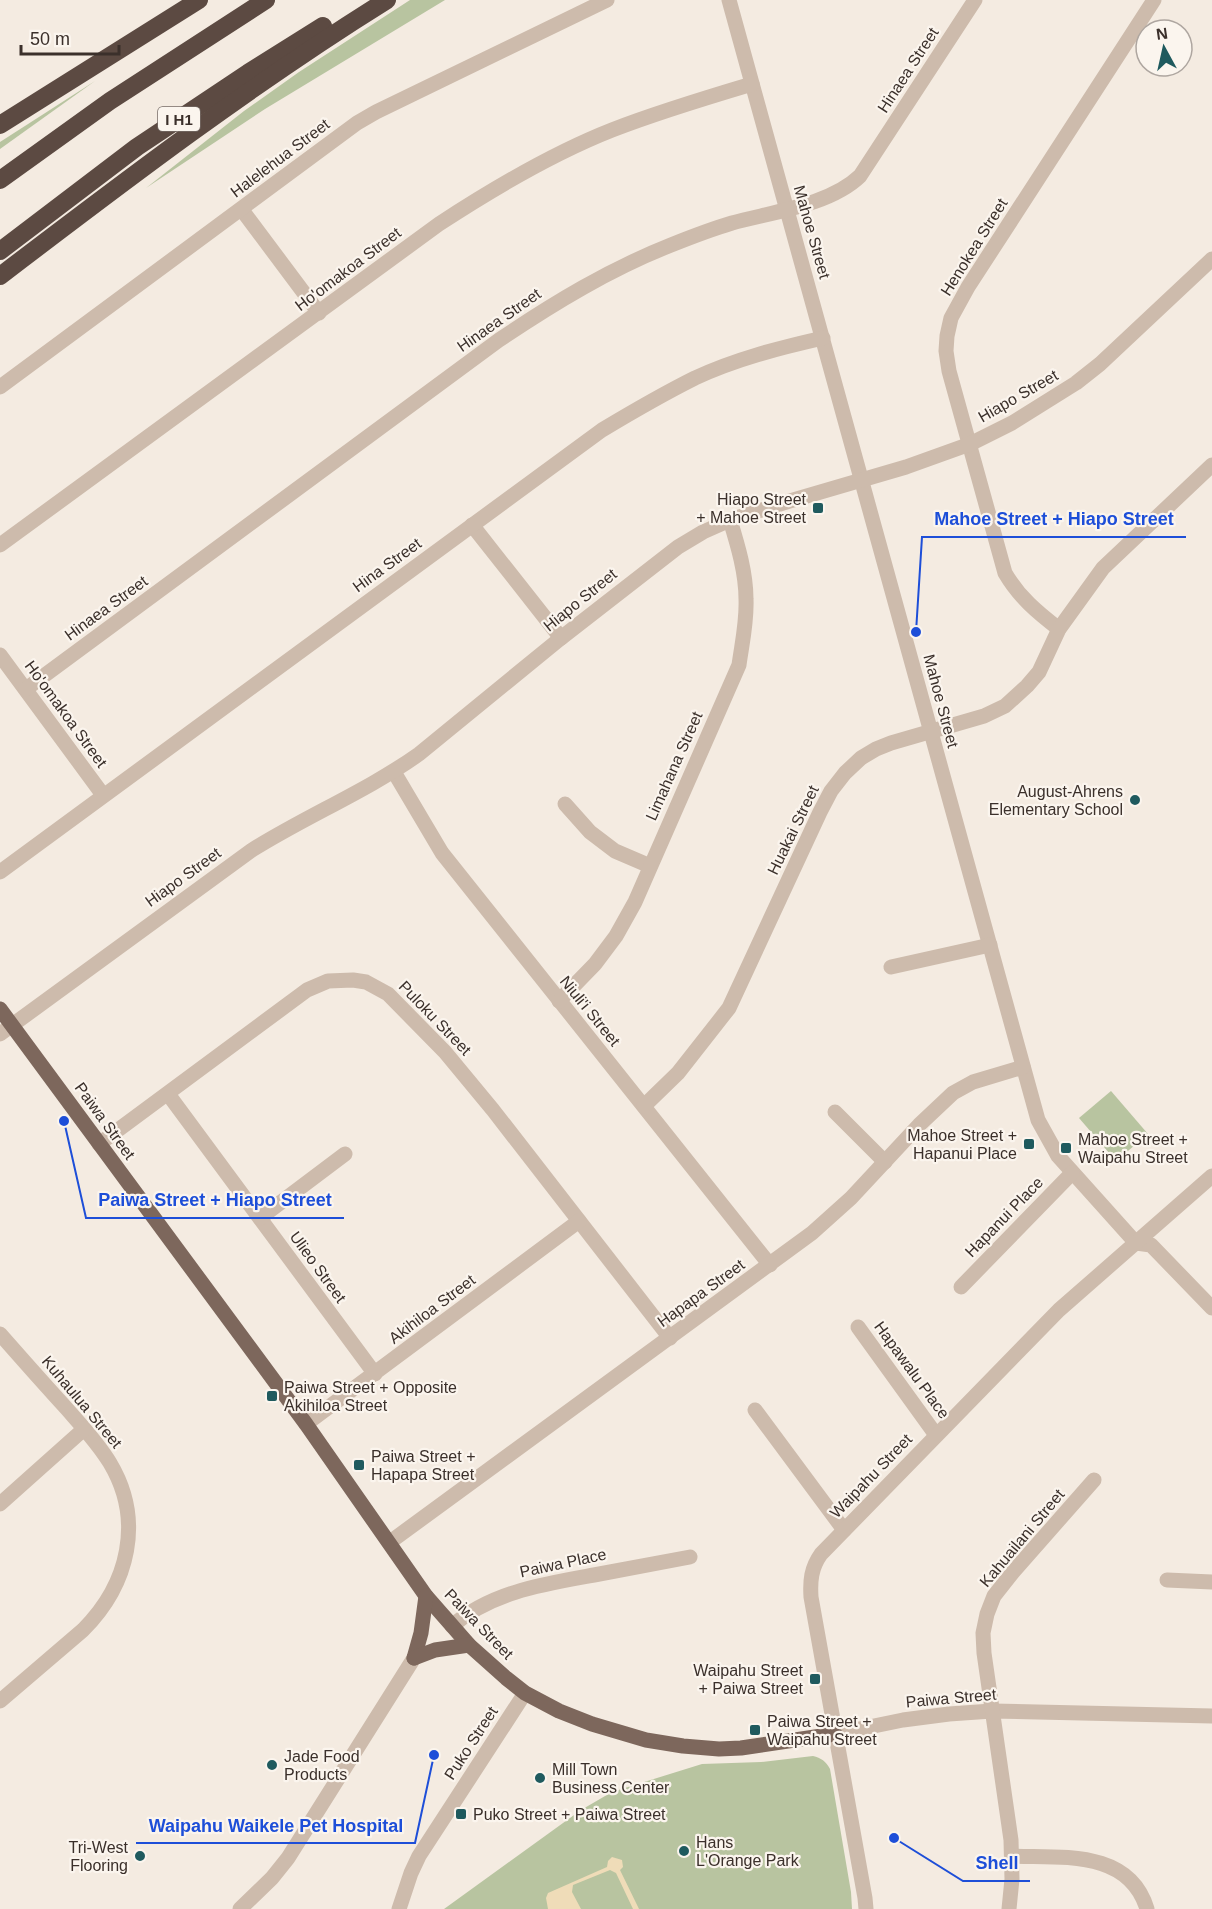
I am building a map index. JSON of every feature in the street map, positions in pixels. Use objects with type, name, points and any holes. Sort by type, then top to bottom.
[{"type":"highway","points":[[0,125],[199,0]]},
{"type":"highway","points":[[0,180],[110,101],[266,0]]},
{"type":"highway","name":"I H1","points":[[0,251],[137,147],[248,73],[367,0]]},
{"type":"highway","points":[[0,276],[198,127],[334,33],[387,0]]},
{"type":"main road","name":"Paiwa Street","points":[[0,1009],[6,1029],[99,1144],[306,1424],[426,1596],[469,1645],[525,1693],[591,1724],[646,1740],[719,1749],[741,1748],[835,1734]]},
{"type":"main road","points":[[414,1658],[421,1633],[426,1596]]},
{"type":"main road","points":[[414,1658],[435,1650],[469,1645]]},
{"type":"street","name":"Halelehua Street","points":[[0,387],[357,123],[606,0]]},
{"type":"street","name":"Mahoe Street","points":[[729,0],[1038,1120],[1058,1156],[1136,1244]]},
{"type":"street","name":"Hinaea Street","points":[[26,689],[538,313],[609,273],[671,245],[730,224],[840,192],[860,176],[975,0]]},
{"type":"street","name":"Henokea Street","points":[[1059,629],[1024,600],[1005,573],[949,371],[947,336],[951,318],[968,287],[1155,0]]},
{"type":"street","name":"Ho'omakoa Street","points":[[0,545],[439,224],[473,202],[555,155],[612,130],[660,112],[752,84]]},
{"type":"street","points":[[242,210],[319,313]]},
{"type":"street","name":"Hiapo Street","points":[[6,1029],[252,850],[394,772],[441,738],[561,638],[678,548],[703,532],[730,520],[906,467],[970,444],[1012,423],[1076,383],[1123,345],[1212,259]]},
{"type":"street","name":"Hina Street","points":[[1,870],[602,430],[648,402],[696,378],[740,360],[823,338]]},
{"type":"street","name":"Huakai Street","points":[[644,1106],[678,1073],[729,1008],[820,812],[845,772],[861,758],[891,742],[984,716],[1005,706],[1039,672],[1059,629],[1103,568],[1212,465]]},
{"type":"street","name":"Limahana Street","points":[[559,1001],[596,964],[616,936],[635,902],[739,665],[746,598],[744,574],[730,520]]},
{"type":"street","points":[[472,525],[561,638]]},
{"type":"street","name":"Ho'omakoa Street","points":[[0,655],[103,795]]},
{"type":"street","name":"Niuli'i Street","points":[[394,772],[442,853],[770,1265]]},
{"type":"street","points":[[566,804],[590,832],[615,851],[650,866]]},
{"type":"street","points":[[891,968],[990,945]]},
{"type":"street","name":"Puloku Street","points":[[99,1144],[307,990],[339,979],[366,982],[388,993],[445,1052],[493,1110],[670,1338]]},
{"type":"street","name":"Hapapa Street","points":[[390,1542],[812,1233],[844,1205],[919,1125],[953,1094],[973,1082],[1023,1067]]},
{"type":"street","name":"Ulieo Street","points":[[168,1094],[375,1374]]},
{"type":"street","points":[[835,1112],[885,1162]]},
{"type":"street","points":[[260,1218],[345,1154]]},
{"type":"street","name":"Hapanui Place","points":[[962,1287],[1072,1173]]},
{"type":"street","name":"Waipahu Street","points":[[866,1909],[810,1588],[816,1561],[1059,1310],[1212,1176]]},
{"type":"street","name":"Akihiloa Street","points":[[306,1424],[579,1221]]},
{"type":"street","points":[[1136,1244],[1151,1245],[1212,1308]]},
{"type":"street","name":"Hapawalu Place","points":[[858,1327],[936,1435]]},
{"type":"street","name":"Kuhaulua Street","points":[[0,1334],[84,1429],[111,1464],[125,1501],[128,1539],[122,1570],[115,1589],[96,1617],[0,1701]]},
{"type":"street","points":[[755,1410],[844,1530]]},
{"type":"street","points":[[0,1503],[84,1429]]},
{"type":"street","name":"Kahuailani Street","points":[[1009,1909],[1012,1856],[983,1633],[994,1596],[1012,1572],[1094,1480]]},
{"type":"street","name":"Paiwa Place","points":[[452,1626],[472,1610],[512,1593],[546,1584],[690,1557]]},
{"type":"street","points":[[1167,1580],[1212,1582]]},
{"type":"street","points":[[240,1909],[272,1878],[288,1858],[414,1658]]},
{"type":"street","name":"Puko Street","points":[[399,1909],[411,1873],[420,1856],[525,1693]]},
{"type":"street","name":"Paiwa Street","points":[[835,1734],[949,1713],[992,1711],[1212,1716]]},
{"type":"street","points":[[1012,1856],[1087,1859],[1104,1864],[1127,1877],[1136,1888],[1147,1909]]},
{"type":"green space","points":[[410,0],[445,0],[265,109],[146,188],[244,111],[299,72]]},
{"type":"green space","points":[[95,81],[0,149],[0,142]]},
{"type":"green space","points":[[1111,1091],[1148,1134],[1116,1161],[1079,1118]]},
{"type":"green space","name":"Hans L'Orange Park","points":[[813,1756],[823,1760],[830,1769],[852,1909],[444,1909],[581,1810],[612,1792],[702,1764],[761,1762]]},
{"type":"sand","points":[[612,1857],[622,1860],[623,1867],[620,1870],[639,1909],[633,1909],[616,1873],[610,1870],[573,1885],[572,1892],[581,1909],[548,1909],[546,1898],[548,1893],[607,1867]]},
{"type":"place","name":"Hiapo Street + Mahoe Street","points":[[818,508]]},
{"type":"place","name":"Mahoe Street + Hiapo Street","points":[[916,632]]},
{"type":"place","name":"August-Ahrens Elementary School","points":[[1135,800]]},
{"type":"place","name":"Paiwa Street + Hiapo Street","points":[[64,1121]]},
{"type":"place","name":"Mahoe Street + Hapanui Place","points":[[1029,1144]]},
{"type":"place","name":"Mahoe Street + Waipahu Street","points":[[1066,1148]]},
{"type":"place","name":"Paiwa Street + Opposite Akihiloa Street","points":[[272,1396]]},
{"type":"place","name":"Paiwa Street + Hapapa Street","points":[[359,1465]]},
{"type":"place","name":"Waipahu Street + Paiwa Street","points":[[815,1679]]},
{"type":"place","name":"Paiwa Street + Waipahu Street","points":[[755,1730]]},
{"type":"place","name":"Waipahu Waikele Pet Hospital","points":[[434,1755]]},
{"type":"place","name":"Jade Food Products","points":[[272,1765]]},
{"type":"place","name":"Mill Town Business Center","points":[[540,1778]]},
{"type":"place","name":"Puko Street + Paiwa Street","points":[[461,1814]]},
{"type":"place","name":"Shell","points":[[894,1838]]},
{"type":"place","name":"Hans L'Orange Park","points":[[684,1851]]},
{"type":"place","name":"Tri-West Flooring","points":[[140,1856]]}]
